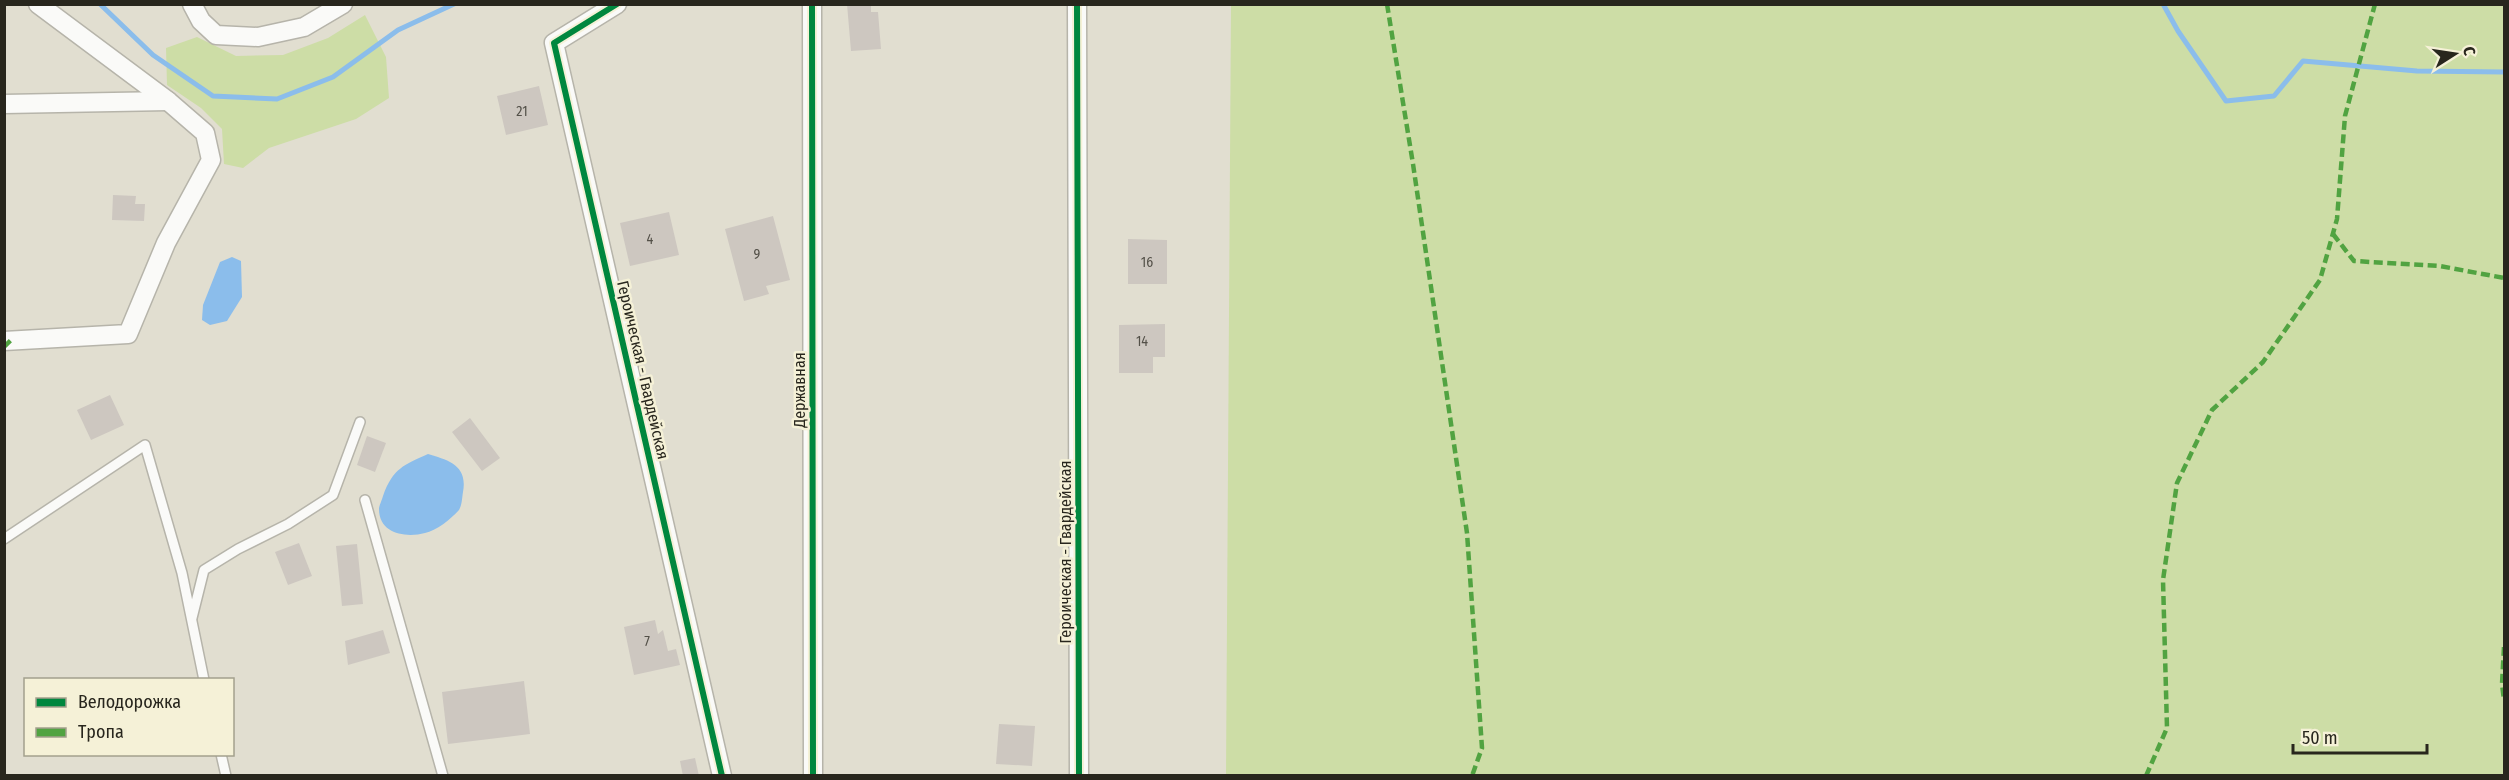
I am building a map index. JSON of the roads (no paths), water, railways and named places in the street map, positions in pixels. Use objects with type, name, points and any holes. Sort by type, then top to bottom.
[{"type":"street","points":[[4,341],[128,334],[166,243],[211,160],[205,133],[168,101],[38,4]]},
{"type":"street","points":[[192,4],[201,21],[216,35],[258,37],[304,27],[343,4]]},
{"type":"street","name":"Героическая - Гвардейская","points":[[617,4],[554,43],[722,776]]},
{"type":"street","name":"Державная","points":[[812,4],[813,776]]},
{"type":"street","name":"Героическая - Гвардейская","points":[[1077,4],[1079,776]]},
{"type":"street","points":[[4,104],[168,101]]},
{"type":"lane","points":[[191,623],[204,570],[238,549],[288,524],[333,495],[360,422]]},
{"type":"lane","points":[[4,539],[145,445],[182,573],[204,678]]},
{"type":"lane","points":[[365,500],[443,776]]},
{"type":"lane","points":[[221,756],[226,776]]},
{"type":"water","points":[[232,257],[241,261],[242,297],[227,321],[210,325],[202,320],[203,305],[220,262]]},
{"type":"water","points":[[428,454],[455,465],[459,470],[464,483],[460,508],[448,521],[429,532],[410,535],[395,532],[384,524],[380,517],[379,508],[387,487],[395,473],[412,461]]},
{"type":"waterway","points":[[100,4],[153,55],[213,96],[277,99],[333,77],[398,30],[454,4]]},
{"type":"waterway","points":[[2163,4],[2178,31],[2226,101],[2274,96],[2303,61],[2417,71],[2504,72]]}]
